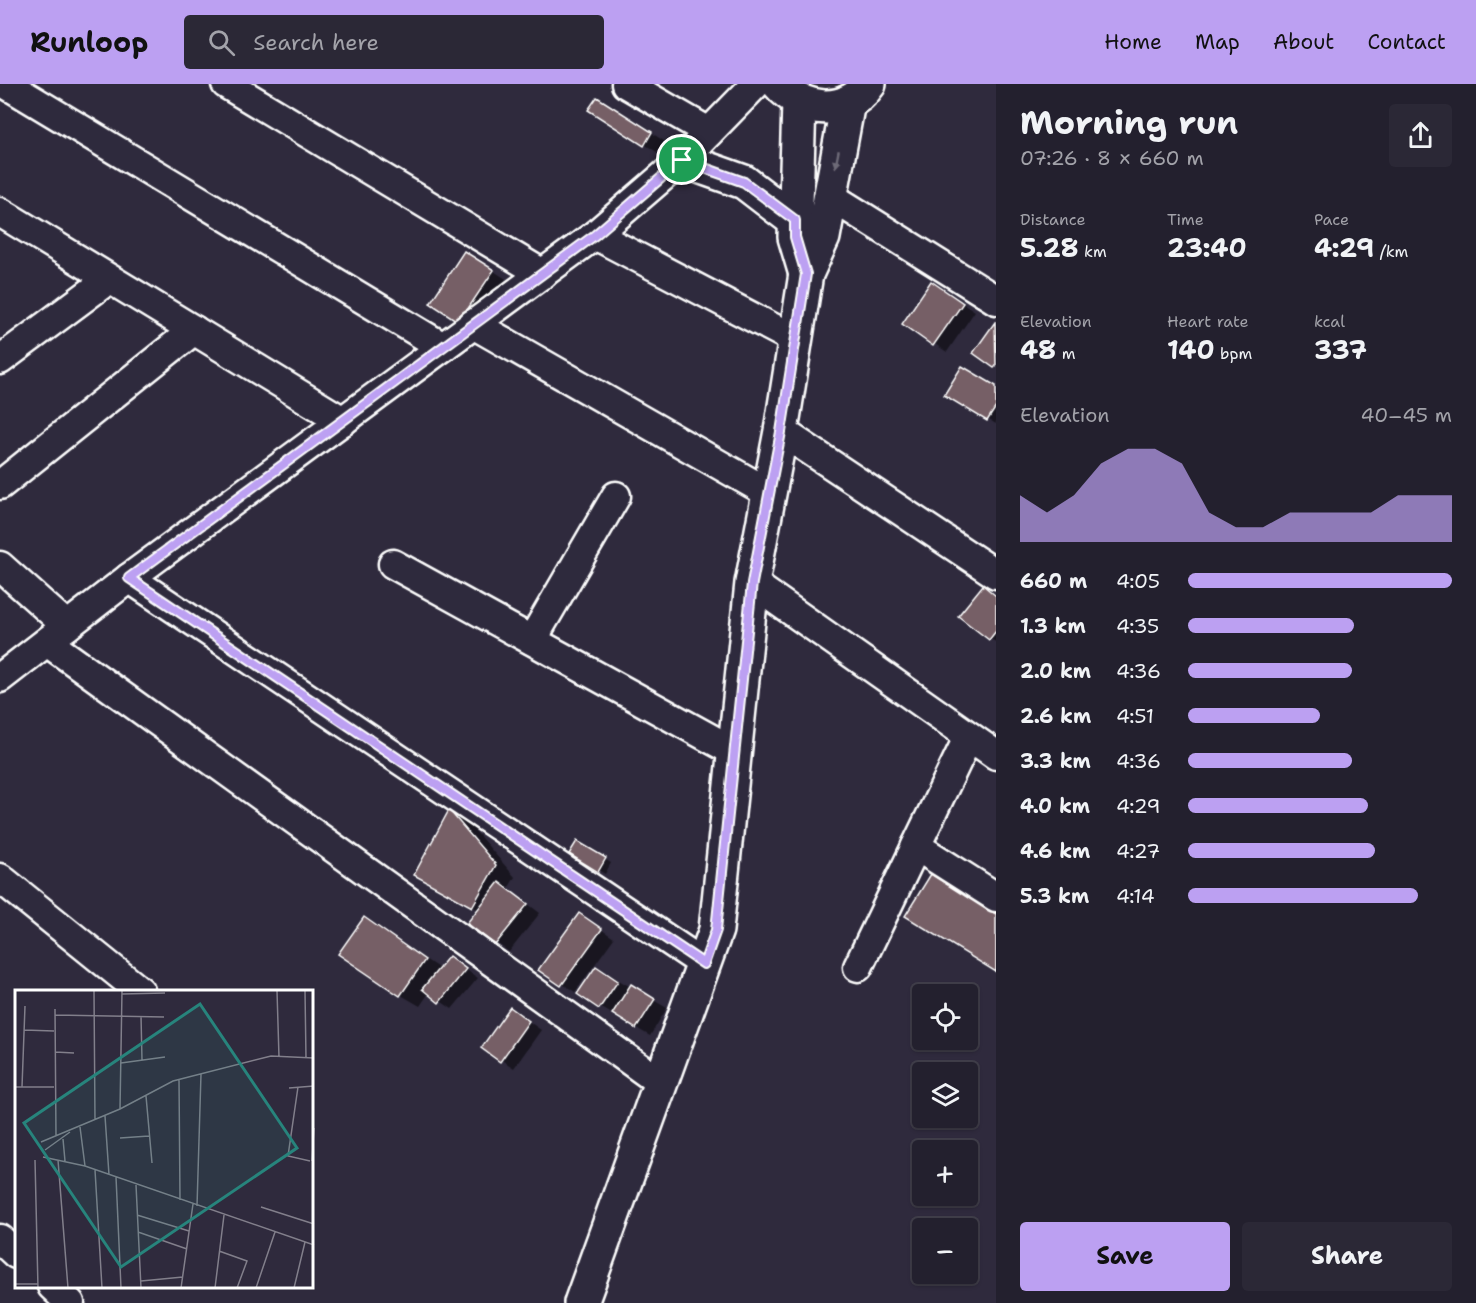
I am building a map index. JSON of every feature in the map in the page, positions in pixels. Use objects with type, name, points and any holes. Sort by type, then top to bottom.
[{"type":"main road","points":[[806,274],[795,237],[789,93],[824,107],[858,93]]},
{"type":"main road","points":[[581,1303],[716,930],[752,583],[781,432],[806,274],[823,237],[830,196],[858,93]]},
{"type":"main road","points":[[682,160],[744,182],[795,220]]},
{"type":"street","points":[[6,84],[443,347]]},
{"type":"street","points":[[226,84],[543,274]]},
{"type":"street","points":[[626,84],[709,132]]},
{"type":"street","points":[[0,678],[129,578],[595,235],[682,160],[756,84]]},
{"type":"street","points":[[830,196],[996,300]]},
{"type":"street","points":[[0,212],[343,421]]},
{"type":"street","points":[[595,235],[794,339]]},
{"type":"street","points":[[0,360],[109,279]]},
{"type":"street","points":[[473,324],[770,493]]},
{"type":"street","points":[[0,485],[194,330]]},
{"type":"street","points":[[781,432],[996,574]]},
{"type":"street","points":[[532,640],[616,496]]},
{"type":"street","points":[[393,564],[735,752]]},
{"type":"street","points":[[0,566],[57,634],[661,1083]]},
{"type":"street","points":[[129,578],[704,964]]},
{"type":"street","points":[[752,583],[996,755]]},
{"type":"street","points":[[858,967],[969,736]]},
{"type":"street","points":[[916,846],[996,897]]},
{"type":"street","points":[[0,878],[139,990]]},
{"type":"street","points":[[0,1239],[15,1253]]},
{"type":"street","points":[[53,1288],[70,1303]]},
{"type":"building","points":[[597,97],[652,132],[644,146],[588,110]]},
{"type":"building","points":[[464,251],[494,270],[459,322],[430,303]]},
{"type":"building","points":[[931,281],[963,303],[933,346],[902,324]]},
{"type":"building","points":[[995,322],[996,366],[994,368],[973,353]]},
{"type":"building","points":[[962,366],[996,386],[996,407],[987,421],[944,395]]},
{"type":"building","points":[[983,585],[996,596],[996,631],[989,640],[958,616]]},
{"type":"building","points":[[449,810],[496,865],[472,907],[414,875]]},
{"type":"building","points":[[577,841],[606,858],[598,872],[569,854]]},
{"type":"building","points":[[931,874],[996,914],[996,972],[905,916]]},
{"type":"building","points":[[499,882],[528,904],[495,945],[467,923]]},
{"type":"building","points":[[579,913],[602,929],[561,986],[538,970]]},
{"type":"building","points":[[364,917],[425,960],[400,996],[338,954]]},
{"type":"building","points":[[449,956],[466,969],[439,1003],[422,989]]},
{"type":"building","points":[[596,966],[618,981],[599,1009],[577,994]]},
{"type":"building","points":[[631,984],[655,999],[636,1029],[612,1014]]},
{"type":"building","points":[[510,1007],[529,1021],[500,1062],[481,1048]]},
{"type":"route","points":[[682,160],[744,182],[795,220],[795,237],[806,274],[781,432],[752,583],[716,930],[704,964],[129,578],[595,235],[682,160]]}]
